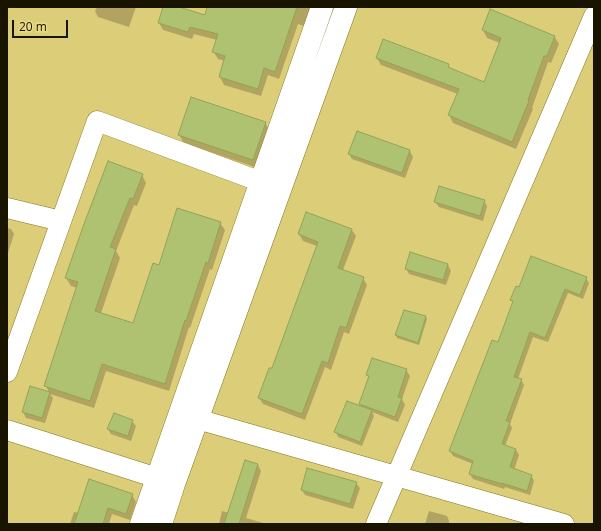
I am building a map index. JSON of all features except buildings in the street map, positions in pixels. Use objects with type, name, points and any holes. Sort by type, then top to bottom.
[{"type":"street","points":[[141,524],[197,419],[271,185],[322,7]]},
{"type":"street","points":[[161,524],[165,481],[271,185],[346,7]]},
{"type":"street","points":[[376,524],[594,16]]},
{"type":"street","points":[[7,372],[97,121],[271,185]]},
{"type":"street","points":[[7,208],[61,221]]},
{"type":"street","points":[[197,419],[397,476],[542,520],[564,524]]},
{"type":"street","points":[[7,430],[165,481]]}]
